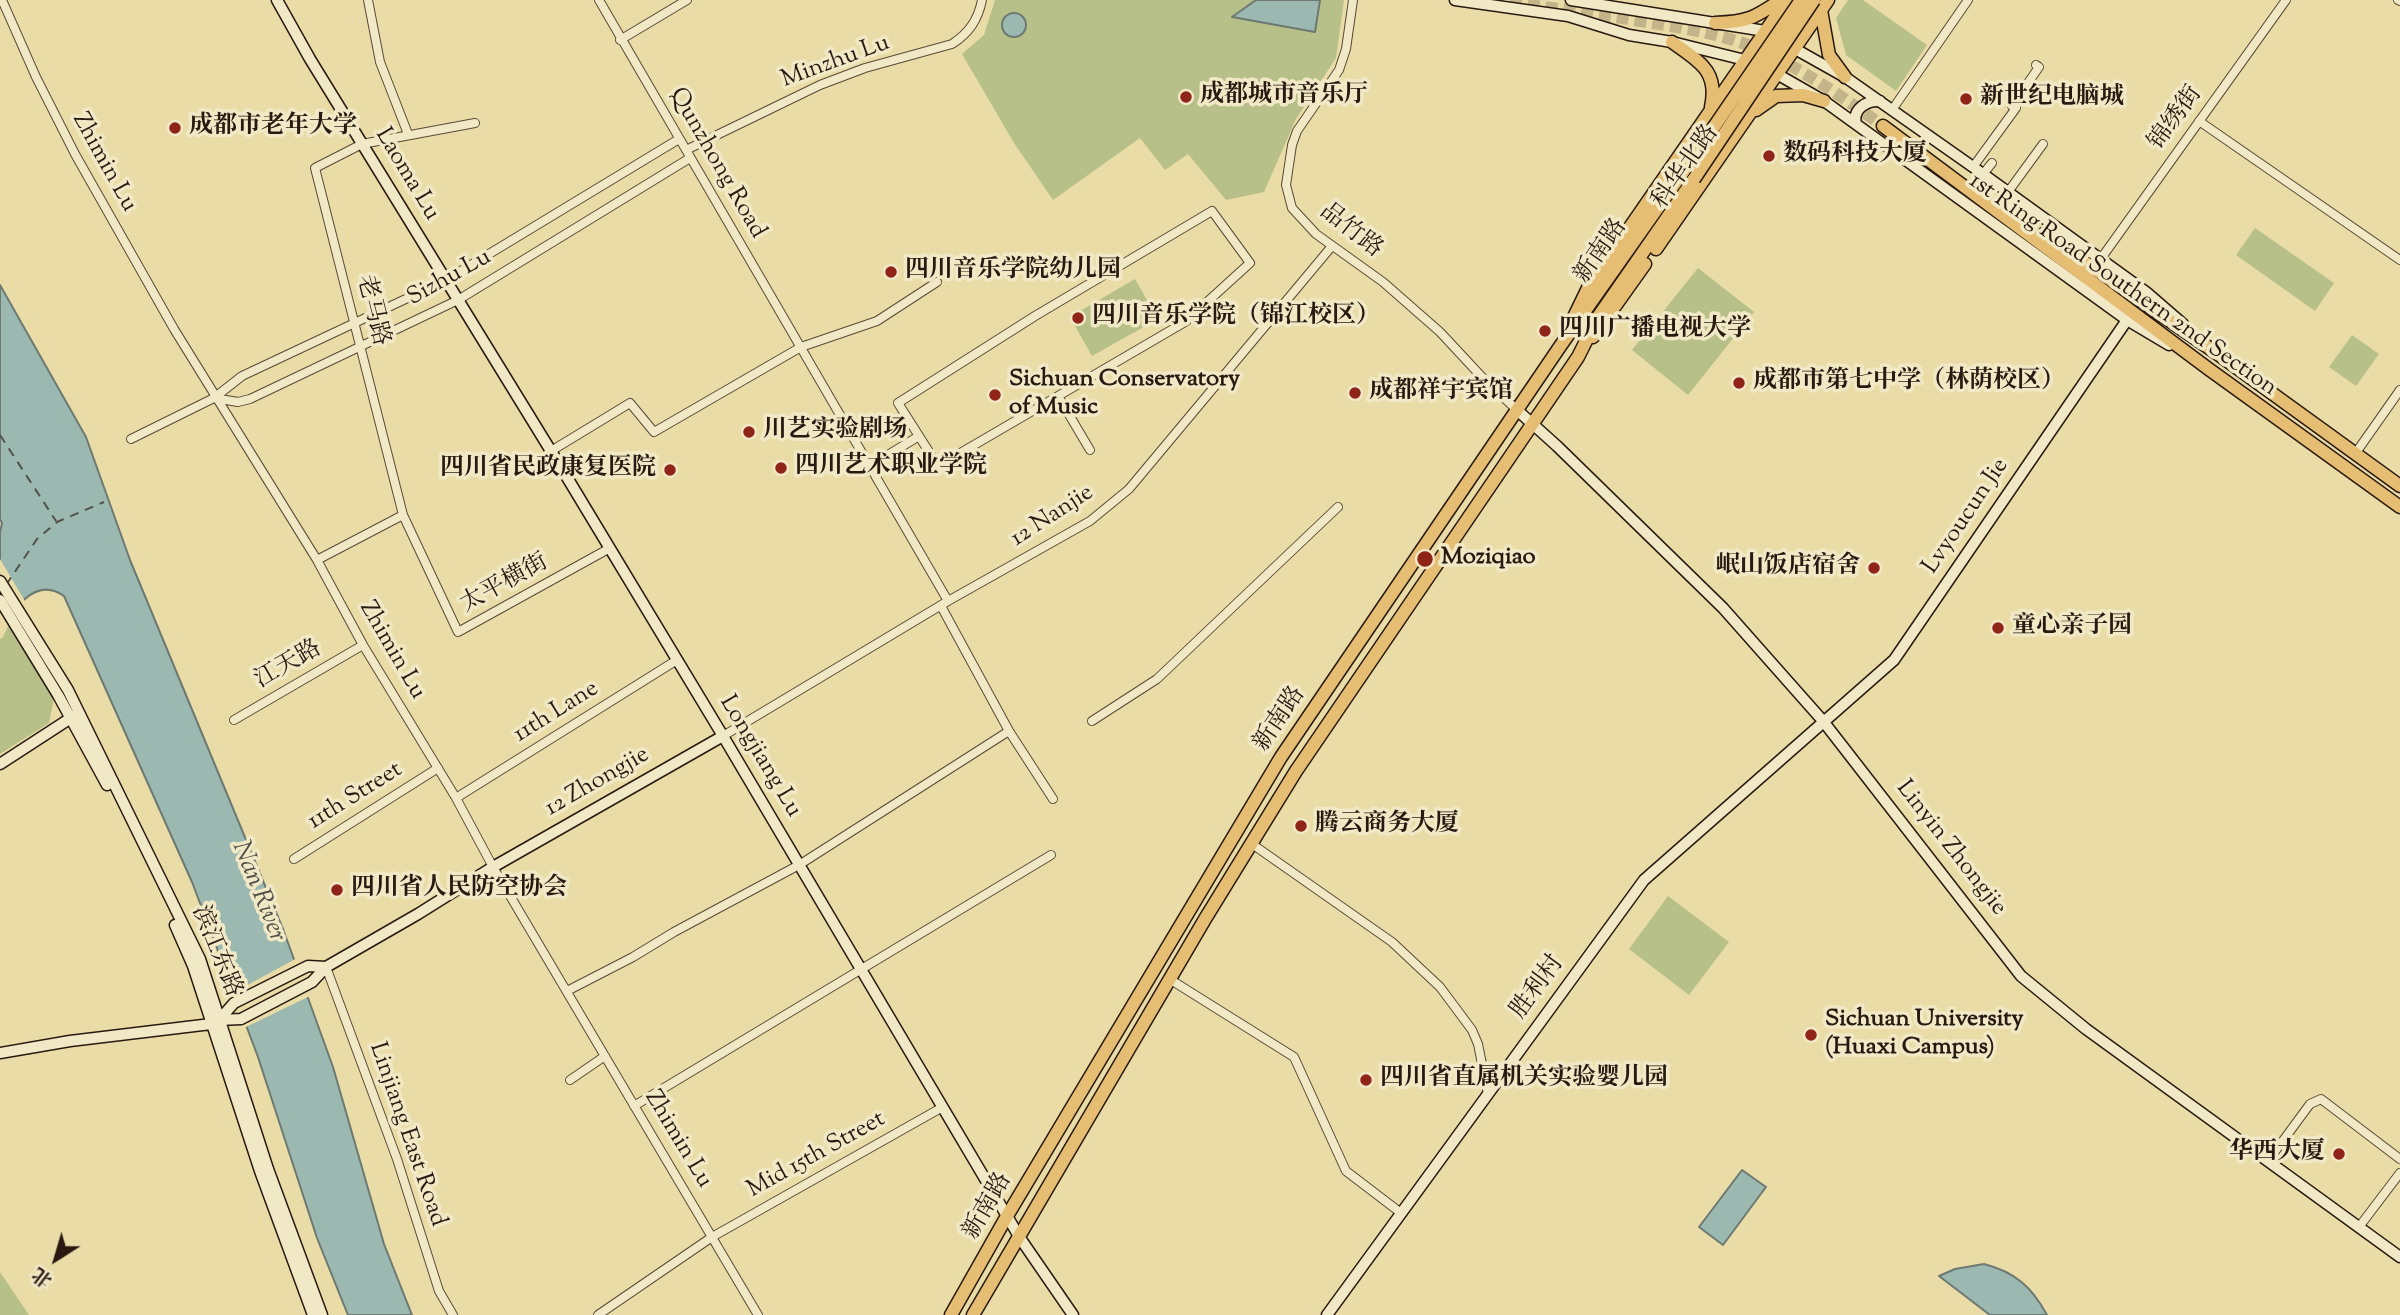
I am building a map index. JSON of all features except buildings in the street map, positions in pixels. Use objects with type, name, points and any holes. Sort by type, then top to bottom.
[{"type":"main road","name":"科华北路","points":[[1688,176],[1801,0]]},
{"type":"main road","points":[[1715,23],[1752,19],[1783,3]]},
{"type":"main road","points":[[1783,3],[1781,16],[1789,24],[1802,27],[1819,7]]},
{"type":"main road","name":"科华北路","points":[[1561,345],[1588,288],[1783,3]]},
{"type":"main road","points":[[1819,7],[1829,55],[1845,77]]},
{"type":"main road","name":"科华北路","points":[[1688,176],[1819,7]]},
{"type":"main road","name":"科华北路","points":[[1577,356],[1606,322],[1750,115],[1819,7]]},
{"type":"main road","points":[[1671,42],[1709,72],[1714,87],[1711,111]]},
{"type":"main road","points":[[1750,115],[1776,96],[1803,95],[1824,101]]},
{"type":"main road","points":[[1888,119],[2042,233],[2215,352]]},
{"type":"main road","points":[[1888,119],[2210,370]]},
{"type":"main road","points":[[1689,142],[1704,129],[1716,132],[1724,143],[1717,161]]},
{"type":"main road","name":"新南路","points":[[951,1315],[1280,757],[1561,345],[1688,176]]},
{"type":"main road","name":"新南路","points":[[974,1315],[1205,919],[1296,771],[1577,356],[1598,317],[1688,176]]},
{"type":"main road","name":"1st Ring Road Southern 2nd Section","points":[[2215,352],[2400,486]]},
{"type":"main road","name":"1st Ring Road Southern 2nd Section","points":[[2210,370],[2400,507]]},
{"type":"street","name":"Zhimin Lu","points":[[2,0],[36,77],[75,153],[214,398],[317,561],[363,645],[456,798],[493,867],[758,1315]]},
{"type":"street","name":"Laoma Lu","points":[[277,0],[458,300]]},
{"type":"street","points":[[368,0],[380,62],[408,134]]},
{"type":"street","name":"Qunzhong Road","points":[[599,0],[870,466],[1009,731],[1053,799]]},
{"type":"street","points":[[620,40],[687,0]]},
{"type":"street","name":"Minzhu Lu","points":[[686,150],[820,85],[865,68],[952,44],[973,26],[982,0]]},
{"type":"street","name":"品竹路","points":[[1353,0],[1343,59],[1331,84],[1297,131],[1292,145],[1286,175],[1287,195],[1293,208],[1316,234],[1383,282],[1440,332],[1517,410]]},
{"type":"street","name":"1st Ring Road Southern 2nd Section","points":[[1455,0],[1568,16],[1629,35],[1747,59],[1778,74],[1824,101],[2127,320],[2210,370]]},
{"type":"street","points":[[1571,0],[1765,31]]},
{"type":"street","points":[[1888,119],[1968,0]]},
{"type":"street","name":"锦绣街","points":[[2100,260],[2286,0]]},
{"type":"street","name":"1st Ring Road Southern 2nd Section","points":[[1765,31],[1845,77],[1880,102],[1888,119],[1978,171],[2008,192],[2146,292],[2215,352]]},
{"type":"street","points":[[1978,171],[2016,108],[2012,106],[2039,67],[2036,65]]},
{"type":"street","points":[[1856,124],[1856,113],[1862,105],[1870,100],[1880,102]]},
{"type":"street","points":[[2199,121],[2400,260]]},
{"type":"street","points":[[362,144],[475,123]]},
{"type":"street","name":"Sizhu Lu","points":[[131,439],[214,398],[243,376],[446,280],[679,139]]},
{"type":"street","name":"老马路","points":[[362,144],[315,168],[403,515]]},
{"type":"street","points":[[2008,192],[2043,144]]},
{"type":"street","name":"Sizhu Lu","points":[[214,398],[239,402],[250,399],[458,300],[690,158]]},
{"type":"street","points":[[1978,171],[1992,163]]},
{"type":"street","points":[[1212,211],[1250,263],[1185,323],[1058,396],[938,466],[898,403],[1035,316],[1212,211]]},
{"type":"street","name":"12 Nanjie","points":[[723,736],[944,603],[1090,521],[1129,489],[1332,246]]},
{"type":"street","points":[[551,451],[630,403],[654,432],[801,347],[877,321],[937,282]]},
{"type":"street","name":"Longjiang Lu","points":[[458,300],[723,736],[1020,1238],[1073,1315]]},
{"type":"street","name":"Lvyoucun Jie","points":[[1824,721],[1894,660],[2127,320]]},
{"type":"street","points":[[2355,454],[2400,390]]},
{"type":"street","points":[[1058,396],[1090,450]]},
{"type":"street","name":"Linyin Zhongjie","points":[[1517,410],[1723,608],[1824,721],[2021,976],[2086,1029],[2400,1257]]},
{"type":"street","points":[[870,466],[919,436]]},
{"type":"street","points":[[1092,721],[1157,679],[1338,507]]},
{"type":"street","points":[[317,561],[403,515]]},
{"type":"street","name":"太平横街","points":[[403,515],[458,632],[610,548]]},
{"type":"street","points":[[0,580],[24,629]]},
{"type":"street","points":[[0,600],[24,629]]},
{"type":"street","name":"滨江东路","points":[[24,629],[75,715],[200,959],[215,1022],[260,1171],[313,1315]]},
{"type":"street","name":"江天路","points":[[234,720],[363,645]]},
{"type":"street","name":"11th Lane","points":[[456,798],[677,660]]},
{"type":"street","points":[[0,764],[75,715]]},
{"type":"street","name":"胜利村","points":[[1327,1315],[1644,880],[1824,721]]},
{"type":"street","points":[[567,991],[799,865],[1009,731]]},
{"type":"street","name":"12 Zhongjie","points":[[215,1022],[241,1019],[312,982],[326,967],[493,867],[723,736]]},
{"type":"street","name":"11th Street","points":[[294,859],[438,768]]},
{"type":"street","points":[[1252,844],[1392,942],[1440,987],[1472,1030],[1478,1044],[1488,1094]]},
{"type":"street","points":[[635,1105],[1051,855]]},
{"type":"street","points":[[0,1053],[215,1022],[234,1003],[308,966],[326,967]]},
{"type":"street","name":"Linjiang East Road","points":[[326,967],[397,1159],[439,1291],[453,1315]]},
{"type":"street","points":[[1171,980],[1294,1057],[1346,1171],[1401,1213]]},
{"type":"street","name":"滨江东路","points":[[215,1022],[322,1315]]},
{"type":"street","points":[[570,1080],[605,1056]]},
{"type":"street","points":[[2268,1161],[2310,1104],[2321,1099],[2400,1159]]},
{"type":"street","name":"Mid 15th Street","points":[[598,1315],[712,1237],[942,1108]]},
{"type":"street","points":[[2359,1227],[2400,1173]]},
{"type":"green space","points":[[995,0],[1344,0],[1336,58],[1296,119],[1264,192],[1226,200],[1188,154],[1165,170],[1140,138],[1053,200],[1014,143],[962,54],[984,35]]},
{"type":"green space","points":[[1848,0],[1863,0],[1927,45],[1896,91],[1846,55],[1836,18]]},
{"type":"green space","points":[[2255,228],[2334,283],[2315,311],[2236,255]]},
{"type":"green space","points":[[1698,268],[1754,312],[1688,395],[1632,350]]},
{"type":"green space","points":[[1135,279],[1158,319],[1092,356],[1070,317]]},
{"type":"green space","points":[[2352,335],[2379,354],[2356,386],[2329,367]]},
{"type":"green space","points":[[7,620],[55,693],[49,723],[0,754],[0,635]]},
{"type":"green space","points":[[1668,896],[1729,942],[1689,995],[1629,949]]},
{"type":"green space","points":[[0,1272],[29,1315],[0,1315]]},
{"type":"water","points":[[1256,0],[1320,0],[1315,32],[1232,17]]},
{"type":"water","points":[[1014,13],[1023,16],[1026,25],[1023,34],[1014,37],[1005,34],[1002,25],[1005,16]]},
{"type":"water","name":"Nan River","points":[[0,285],[86,437],[130,560],[283,929],[333,1067],[384,1244],[412,1315],[348,1315],[317,1238],[258,1057],[192,882],[64,596],[43,590],[34,593],[17,607],[0,635]]},
{"type":"water","points":[[1742,1170],[1766,1187],[1723,1245],[1699,1227]]},
{"type":"water","points":[[1984,1264],[2005,1271],[2022,1282],[2047,1315],[1990,1315],[1939,1276],[1955,1269]]},
{"type":"pier","points":[[0,559],[26,603],[0,639]]},
{"type":"pier","points":[[297,958],[310,996],[244,1028],[231,994]]},
{"type":"ferry route","points":[[0,435],[56,521]]},
{"type":"ferry route","points":[[6,585],[37,539],[57,522],[104,502]]},
{"type":"tunnel","points":[[1492,0],[1675,27],[1732,40],[1792,66],[1883,126]]},
{"type":"place","name":"成都城市音乐厅","points":[[1186,97]]},
{"type":"place","name":"新世纪电脑城","points":[[1966,99]]},
{"type":"place","name":"成都市老年大学","points":[[175,128]]},
{"type":"place","name":"数码科技大厦","points":[[1769,156]]},
{"type":"place","name":"四川音乐学院幼儿园","points":[[891,272]]},
{"type":"place","name":"四川音乐学院（锦江校区）","points":[[1078,318]]},
{"type":"place","name":"四川广播电视大学","points":[[1545,331]]},
{"type":"place","name":"成都市第七中学（林荫校区）","points":[[1739,383]]},
{"type":"place","name":"成都祥宇宾馆","points":[[1355,393]]},
{"type":"place","name":"Sichuan Conservatory of Music","points":[[995,395]]},
{"type":"place","name":"川艺实验剧场","points":[[749,432]]},
{"type":"place","name":"四川艺术职业学院","points":[[781,468]]},
{"type":"place","name":"四川省民政康复医院","points":[[670,470]]},
{"type":"place","name":"Moziqiao","points":[[1425,559]]},
{"type":"place","name":"岷山饭店宿舍","points":[[1874,568]]},
{"type":"place","name":"童心亲子园","points":[[1998,628]]},
{"type":"place","name":"腾云商务大厦","points":[[1301,826]]},
{"type":"place","name":"四川省人民防空协会","points":[[337,890]]},
{"type":"place","name":"Sichuan University (Huaxi Campus)","points":[[1811,1035]]},
{"type":"place","name":"四川省直属机关实验婴儿园","points":[[1366,1080]]},
{"type":"place","name":"华西大厦","points":[[2339,1154]]}]
